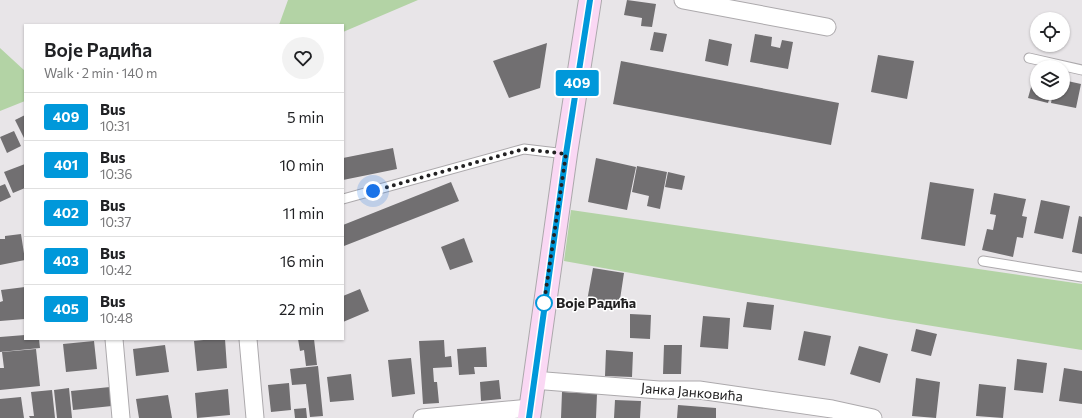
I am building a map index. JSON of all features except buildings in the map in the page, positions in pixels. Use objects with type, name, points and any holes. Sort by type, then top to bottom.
[{"type":"main road","points":[[530,413],[533,380],[590,0]]},
{"type":"street","points":[[683,0],[827,27]]},
{"type":"street","points":[[114,340],[121,418]]},
{"type":"street","points":[[248,340],[255,418]]},
{"type":"street","name":"Јанка Јанковића","points":[[533,380],[659,390],[704,390],[832,409],[873,418]]},
{"type":"street","points":[[422,418],[530,413]]},
{"type":"lane","points":[[1029,58],[1082,70]]},
{"type":"lane","points":[[344,199],[524,149],[566,154]]},
{"type":"lane","points":[[983,261],[1082,277]]},
{"type":"green space","points":[[288,0],[418,0],[344,32],[344,24],[279,24]]},
{"type":"green space","points":[[0,48],[24,70],[24,101],[0,111]]},
{"type":"green space","points":[[571,210],[1082,284],[1082,350],[889,319],[564,261]]},
{"type":"bus line","name":"409","points":[[529,418],[533,380],[590,0]]},
{"type":"place","name":"Воје Радића","points":[[544,303]]},
{"type":"route","points":[[373,191],[524,149],[566,154],[544,303]]}]
